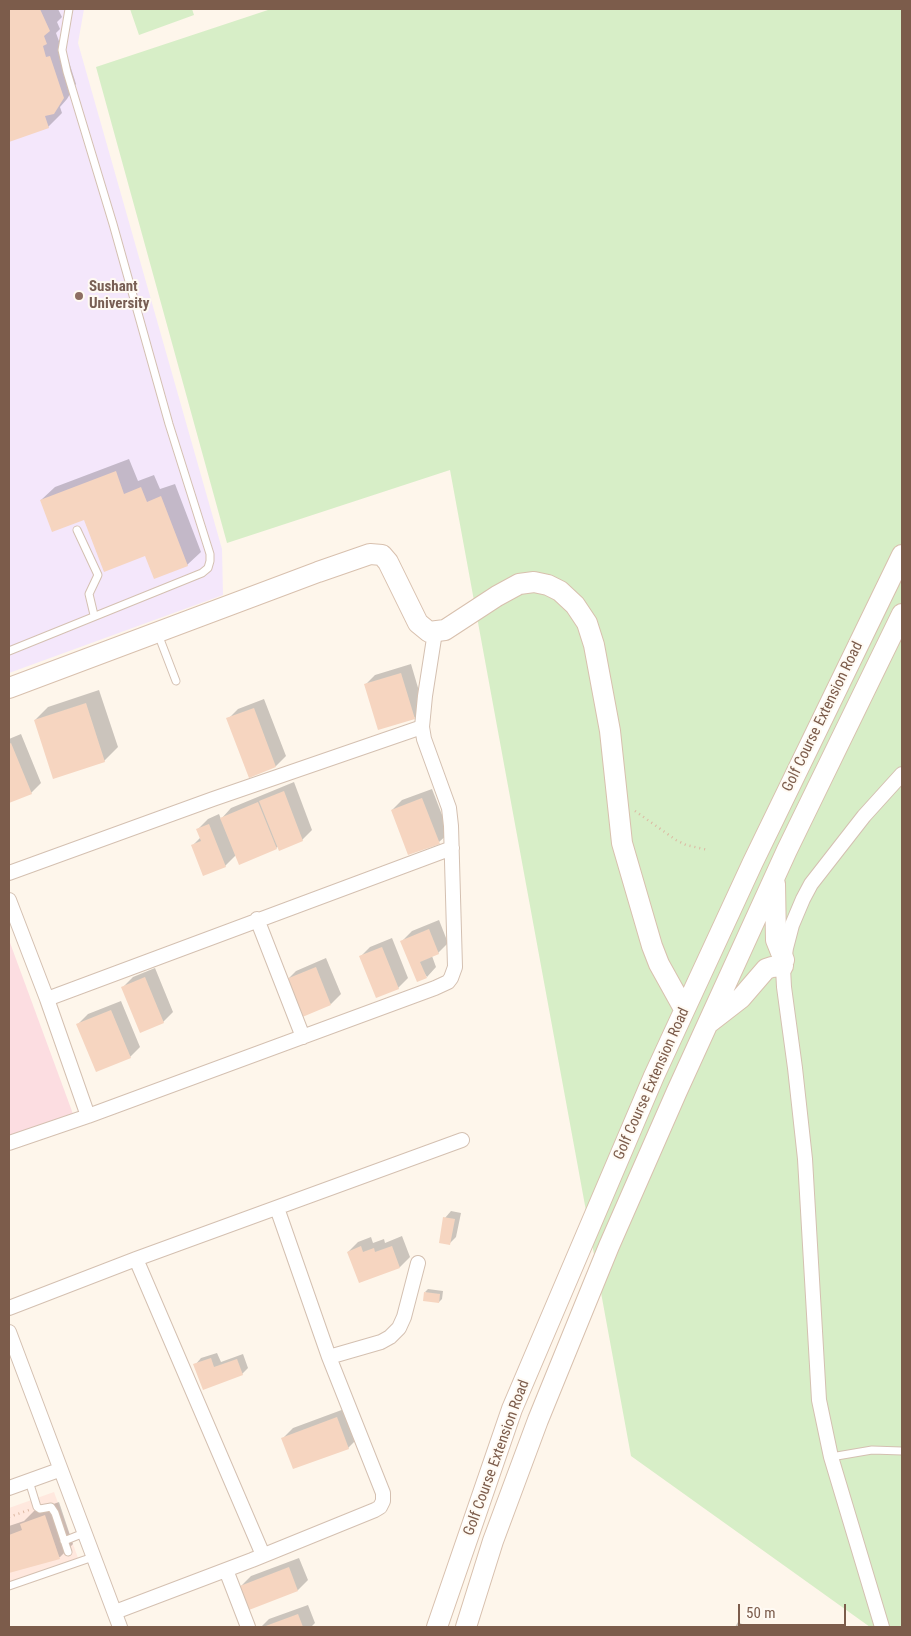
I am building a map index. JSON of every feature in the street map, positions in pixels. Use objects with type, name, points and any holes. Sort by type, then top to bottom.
[{"type":"main road","points":[[9,688],[370,554],[382,555],[388,562],[418,623],[429,632],[445,630],[520,584],[534,582],[548,585],[566,596],[575,605],[587,623],[594,645],[610,731],[622,843],[652,946],[659,964],[684,1009]]},
{"type":"main road","name":"Golf Course Extension Road","points":[[437,1627],[512,1409],[684,1009],[902,555]]},
{"type":"main road","name":"Golf Course Extension Road","points":[[466,1627],[493,1540],[538,1420],[623,1214],[775,875],[902,614]]},
{"type":"main road","points":[[786,794],[808,805]]},
{"type":"main road","points":[[707,1024],[741,998],[766,969],[783,963],[777,946],[775,931],[775,875]]},
{"type":"main road","points":[[600,1204],[623,1214]]},
{"type":"street","points":[[9,1143],[88,1116],[448,982],[455,967],[449,808],[424,739],[422,727],[435,632]]},
{"type":"street","points":[[9,873],[422,727]]},
{"type":"street","points":[[882,1627],[831,1457],[819,1400],[805,1159],[784,987],[783,963],[795,918],[811,884],[864,816],[902,774]]},
{"type":"street","points":[[47,998],[452,848]]},
{"type":"street","points":[[9,900],[47,998],[88,1116]]},
{"type":"street","points":[[257,919],[303,1037]]},
{"type":"street","points":[[9,1308],[136,1259],[462,1140]]},
{"type":"street","points":[[115,1612],[263,1556],[375,1510],[384,1501],[383,1493],[329,1357],[277,1208]]},
{"type":"street","points":[[136,1259],[263,1556]]},
{"type":"street","points":[[329,1357],[381,1342],[390,1337],[399,1328],[404,1317],[418,1263]]},
{"type":"street","points":[[9,1332],[59,1470],[120,1627]]},
{"type":"street","points":[[9,1488],[59,1470]]},
{"type":"street","points":[[226,1570],[248,1627]]},
{"type":"lane","points":[[9,651],[202,572],[208,568],[210,560],[210,554],[169,424],[113,224],[66,72],[62,50],[69,9]]},
{"type":"lane","points":[[77,530],[98,575],[89,594],[94,616]]},
{"type":"lane","points":[[158,633],[176,681]]},
{"type":"lane","points":[[831,1457],[872,1450],[902,1451]]},
{"type":"lane","points":[[29,1481],[37,1507],[40,1509],[51,1507],[55,1513],[68,1552]]},
{"type":"lane","points":[[64,1541],[84,1533]]},
{"type":"lane","points":[[9,1586],[94,1557]]},
{"type":"path","points":[[618,798],[676,840],[686,845],[708,850]]},
{"type":"path","points":[[9,1517],[37,1507]]},
{"type":"shaded area","name":"Sushant University","points":[[9,9],[84,9],[78,43],[222,549],[223,595],[9,673]]},
{"type":"shaded area","points":[[9,940],[73,1114],[9,1138]]},
{"type":"shaded area","points":[[54,1492],[78,1558],[9,1582],[9,1508]]},
{"type":"green space","points":[[130,9],[192,9],[194,15],[139,35]]},
{"type":"green space","points":[[271,9],[902,9],[902,1627],[870,1627],[631,1456],[450,470],[227,543],[96,67]]},
{"type":"building","points":[[9,9],[40,9],[50,31],[44,36],[47,44],[43,46],[46,57],[50,56],[64,98],[54,114],[45,116],[49,128],[9,142]]},
{"type":"building","points":[[116,471],[124,494],[141,487],[147,502],[161,496],[188,566],[154,579],[145,556],[104,572],[84,520],[52,532],[40,500]]},
{"type":"building","points":[[401,673],[415,719],[378,730],[364,684]]},
{"type":"building","points":[[86,703],[105,762],[53,779],[34,720]]},
{"type":"building","points":[[254,708],[276,767],[249,778],[226,718]]},
{"type":"building","points":[[11,743],[32,794],[9,803],[9,744]]},
{"type":"building","points":[[284,791],[303,841],[279,851],[259,801]]},
{"type":"building","points":[[422,798],[440,844],[408,855],[391,810]]},
{"type":"building","points":[[258,802],[277,849],[239,865],[220,818]]},
{"type":"building","points":[[209,824],[226,867],[203,876],[191,845],[201,841],[196,829]]},
{"type":"building","points":[[429,929],[439,954],[420,962],[427,978],[417,982],[400,941]]},
{"type":"building","points":[[382,947],[399,989],[376,998],[359,956]]},
{"type":"building","points":[[316,967],[331,1005],[300,1018],[284,980]]},
{"type":"building","points":[[145,977],[164,1023],[140,1033],[121,987]]},
{"type":"building","points":[[111,1010],[131,1058],[96,1072],[76,1024]]},
{"type":"building","points":[[443,1217],[455,1219],[450,1245],[439,1243]]},
{"type":"building","points":[[361,1246],[363,1252],[374,1248],[375,1252],[392,1246],[400,1268],[359,1283],[347,1252]]},
{"type":"building","points":[[424,1292],[440,1294],[439,1303],[423,1301]]},
{"type":"building","points":[[211,1358],[214,1367],[237,1359],[243,1375],[203,1390],[193,1364]]},
{"type":"building","points":[[337,1417],[349,1449],[293,1469],[281,1438]]},
{"type":"building","points":[[45,1515],[60,1559],[9,1573],[9,1535],[22,1530],[20,1524]]},
{"type":"building","points":[[289,1567],[298,1591],[249,1610],[240,1586]]},
{"type":"building","points":[[298,1614],[303,1627],[263,1627]]},
{"type":"place","name":"Sushant University","points":[[79,296]]}]
